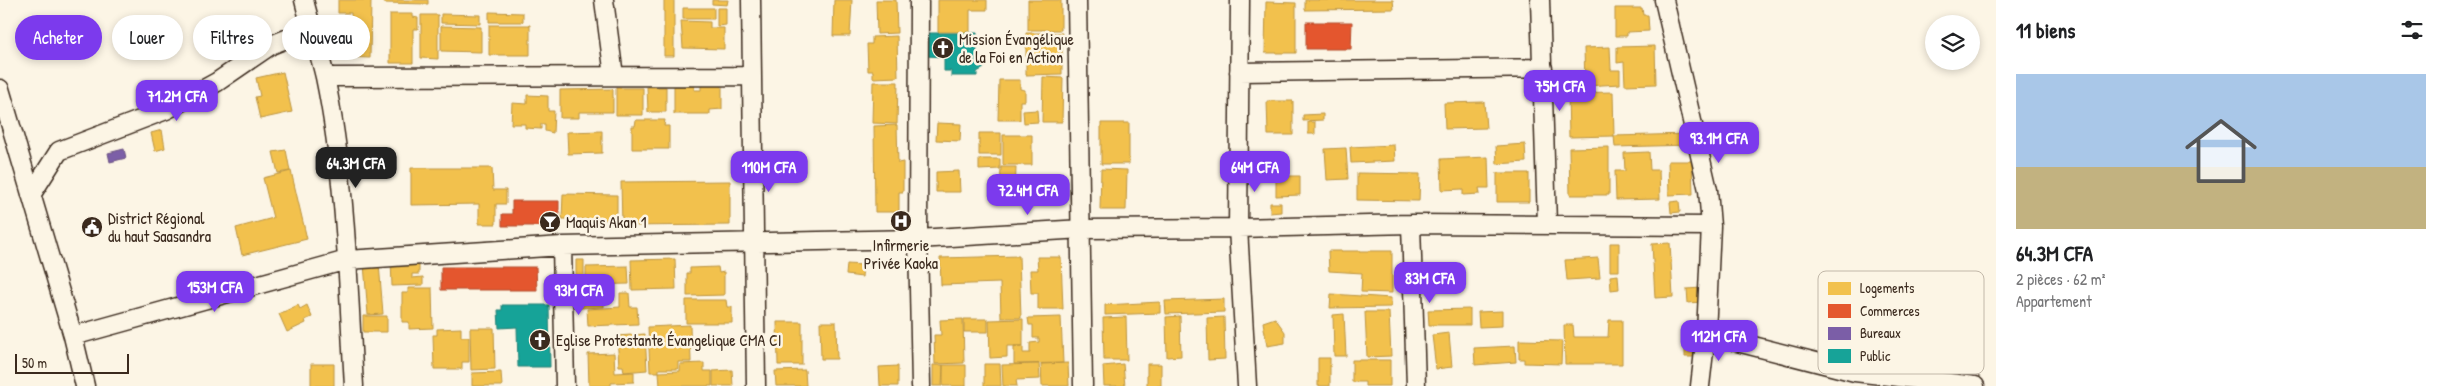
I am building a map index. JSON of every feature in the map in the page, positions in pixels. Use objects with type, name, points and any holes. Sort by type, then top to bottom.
[{"type":"street","points":[[304,0],[308,15]]},
{"type":"street","points":[[604,0],[614,76]]},
{"type":"street","points":[[751,0],[756,386]]},
{"type":"street","points":[[919,0],[918,239],[921,386]]},
{"type":"street","points":[[1077,0],[1083,386]]},
{"type":"street","points":[[1240,0],[1238,228],[1247,386]]},
{"type":"street","points":[[1540,0],[1548,224]]},
{"type":"street","points":[[1664,0],[1708,190],[1711,226],[1706,334],[1700,386]]},
{"type":"street","points":[[32,195],[59,151],[65,147],[85,142],[166,110],[217,82],[271,45],[282,41]]},
{"type":"street","points":[[320,60],[336,147],[347,260],[354,386]]},
{"type":"street","points":[[1239,72],[1543,68]]},
{"type":"street","points":[[324,76],[752,76]]},
{"type":"street","points":[[0,89],[74,336],[85,386]]},
{"type":"street","points":[[74,336],[347,260],[562,246],[918,239],[1082,229],[1411,224],[1711,226]]},
{"type":"street","points":[[1411,224],[1416,386]]},
{"type":"street","points":[[562,246],[565,386]]},
{"type":"street","points":[[1706,334],[1818,368]]},
{"type":"street","points":[[1838,374],[1854,379],[1975,386]]},
{"type":"building: Logements","points":[[338,0],[371,0],[370,58],[370,15],[338,13]]},
{"type":"building: Logements","points":[[384,0],[428,0],[428,4],[384,3]]},
{"type":"building: Logements","points":[[664,0],[674,0],[674,56],[664,56]]},
{"type":"building: Logements","points":[[712,0],[728,0],[727,5],[712,4]]},
{"type":"building: Logements","points":[[834,0],[852,0],[850,36],[833,36]]},
{"type":"building: Logements","points":[[876,0],[896,0],[897,33],[877,34]]},
{"type":"building: Logements","points":[[938,0],[987,0],[987,10],[970,10],[970,32],[938,32]]},
{"type":"building: Logements","points":[[1028,0],[1061,0],[1061,30],[1028,30]]},
{"type":"building: Logements","points":[[1305,0],[1393,0],[1394,9],[1305,10]]},
{"type":"building: Logements","points":[[1266,2],[1296,3],[1296,53],[1265,53]]},
{"type":"building: Logements","points":[[683,8],[714,8],[714,19],[683,19]]},
{"type":"building: Logements","points":[[717,8],[726,8],[726,25],[717,26]]},
{"type":"building: Logements","points":[[1615,8],[1642,8],[1643,15],[1648,15],[1649,31],[1627,32],[1627,36],[1615,36]]},
{"type":"building: Logements","points":[[489,12],[523,13],[523,22],[489,22]]},
{"type":"building: Logements","points":[[390,14],[413,14],[413,17],[418,18],[418,29],[413,29],[413,63],[390,63]]},
{"type":"building: Logements","points":[[441,14],[480,15],[480,24],[441,23]]},
{"type":"building: Logements","points":[[421,15],[438,15],[438,59],[421,58]]},
{"type":"building: Logements","points":[[681,21],[710,22],[710,28],[724,28],[724,49],[683,48]]},
{"type":"building: Logements","points":[[489,25],[530,25],[530,55],[489,55]]},
{"type":"building: Logements","points":[[441,26],[481,27],[481,52],[441,51]]},
{"type":"building: Logements","points":[[1026,33],[1062,33],[1062,74],[1026,75]]},
{"type":"building: Logements","points":[[897,36],[898,77],[873,78],[873,71],[868,71],[867,44],[872,44],[872,37]]},
{"type":"building: Logements","points":[[1655,46],[1656,84],[1625,85],[1624,62],[1617,63],[1617,47]]},
{"type":"building: Logements","points":[[1610,47],[1611,70],[1620,70],[1620,84],[1585,86],[1584,48]]},
{"type":"building: Logements","points":[[283,72],[292,112],[260,119],[255,97],[260,96],[256,78]]},
{"type":"building: Logements","points":[[1043,77],[1063,78],[1062,122],[1042,122]]},
{"type":"building: Logements","points":[[999,80],[1020,80],[1020,89],[1025,90],[1025,101],[1020,101],[1020,120],[998,120]]},
{"type":"building: Logements","points":[[722,82],[722,109],[710,110],[710,114],[674,114],[674,86],[694,86],[694,90],[701,90],[701,83]]},
{"type":"building: Logements","points":[[873,82],[898,82],[897,124],[872,123]]},
{"type":"building: Logements","points":[[647,87],[666,87],[666,112],[648,112]]},
{"type":"building: Logements","points":[[616,88],[643,88],[643,115],[616,115]]},
{"type":"building: Logements","points":[[613,89],[613,112],[579,112],[579,118],[560,118],[560,90]]},
{"type":"building: Logements","points":[[1613,92],[1614,136],[1569,137],[1568,93]]},
{"type":"building: Logements","points":[[527,95],[548,96],[548,111],[554,111],[553,133],[545,131],[545,124],[541,124],[541,129],[525,128],[525,124],[511,124],[512,103],[527,104]]},
{"type":"building: Logements","points":[[1267,101],[1293,101],[1293,135],[1268,135]]},
{"type":"building: Logements","points":[[1484,102],[1486,128],[1445,129],[1444,103]]},
{"type":"building: Logements","points":[[1037,110],[1038,122],[1024,123],[1023,111]]},
{"type":"building: Logements","points":[[1323,114],[1323,120],[1303,121],[1303,115]]},
{"type":"building: Logements","points":[[636,120],[665,120],[664,126],[669,126],[669,149],[632,149],[632,126],[635,126]]},
{"type":"building: Logements","points":[[1308,122],[1315,122],[1315,134],[1308,134]]},
{"type":"building: Logements","points":[[937,123],[961,124],[960,141],[936,140]]},
{"type":"building: Logements","points":[[1101,123],[1129,123],[1129,164],[1101,164]]},
{"type":"building: Logements","points":[[897,125],[898,163],[903,162],[903,192],[899,192],[899,212],[875,212],[874,126]]},
{"type":"building: Logements","points":[[162,130],[165,148],[155,151],[151,133]]},
{"type":"building: Logements","points":[[602,131],[602,153],[568,154],[567,132]]},
{"type":"building: Logements","points":[[979,133],[1001,133],[1001,155],[979,155]]},
{"type":"building: Logements","points":[[1689,134],[1690,145],[1615,147],[1614,136]]},
{"type":"building: Logements","points":[[1003,135],[1032,135],[1032,165],[1003,165]]},
{"type":"building: Logements","points":[[1525,144],[1526,162],[1497,164],[1496,146]]},
{"type":"building: Logements","points":[[1394,145],[1395,161],[1351,163],[1350,147]]},
{"type":"building: Logements","points":[[1609,147],[1609,195],[1570,195],[1569,148]]},
{"type":"building: Logements","points":[[1346,148],[1348,179],[1327,180],[1325,149]]},
{"type":"building: Logements","points":[[286,150],[290,171],[278,173],[273,152]]},
{"type":"building: Logements","points":[[1649,152],[1650,170],[1659,170],[1660,199],[1616,200],[1615,171],[1625,171],[1624,153]]},
{"type":"building: Logements","points":[[1488,157],[1489,188],[1479,188],[1480,194],[1463,195],[1463,189],[1442,190],[1441,159]]},
{"type":"building: Logements","points":[[979,159],[1000,159],[1000,169],[979,170]]},
{"type":"building: Logements","points":[[1668,161],[1692,161],[1693,194],[1669,195]]},
{"type":"building: Logements","points":[[1001,167],[1016,167],[1015,198],[1000,198]]},
{"type":"building: Logements","points":[[411,168],[492,168],[493,190],[506,190],[506,204],[496,204],[496,224],[479,224],[479,204],[411,205]]},
{"type":"building: Logements","points":[[1101,169],[1127,170],[1126,210],[1100,210]]},
{"type":"building: Logements","points":[[291,171],[307,239],[242,255],[236,228],[273,218],[263,178]]},
{"type":"building: Logements","points":[[959,171],[960,192],[936,192],[936,172]]},
{"type":"building: Logements","points":[[1357,173],[1420,174],[1419,201],[1357,200]]},
{"type":"building: Logements","points":[[1497,173],[1529,173],[1529,202],[1497,202]]},
{"type":"building: Logements","points":[[1276,176],[1300,176],[1300,195],[1276,196]]},
{"type":"building: Logements","points":[[730,181],[730,225],[622,226],[621,182]]},
{"type":"building: Logements","points":[[563,194],[617,195],[617,220],[562,219]]},
{"type":"building: Logements","points":[[1679,201],[1680,212],[1671,213],[1670,202]]},
{"type":"building: Logements","points":[[1270,203],[1281,203],[1281,212],[1270,213]]},
{"type":"building: Logements","points":[[1610,243],[1619,243],[1619,271],[1610,271]]},
{"type":"building: Logements","points":[[1670,243],[1673,297],[1655,298],[1652,244]]},
{"type":"building: Logements","points":[[1328,251],[1392,251],[1392,293],[1361,292],[1362,273],[1329,271]]},
{"type":"building: Logements","points":[[1019,256],[1021,318],[1001,318],[1000,283],[941,285],[940,258]]},
{"type":"building: Logements","points":[[1037,257],[1061,257],[1063,309],[1038,309],[1038,293],[1031,293],[1030,270],[1038,270]]},
{"type":"building: Logements","points":[[1598,258],[1600,278],[1567,280],[1565,260]]},
{"type":"building: Logements","points":[[675,259],[676,289],[632,290],[631,260]]},
{"type":"building: Logements","points":[[391,260],[419,260],[419,274],[412,274],[412,278],[423,277],[423,285],[392,286]]},
{"type":"building: Logements","points":[[576,260],[584,260],[584,285],[576,285]]},
{"type":"building: Logements","points":[[379,263],[383,314],[368,315],[364,264]]},
{"type":"building: Logements","points":[[847,264],[863,265],[862,277],[846,275]]},
{"type":"building: Logements","points":[[628,266],[629,284],[586,285],[586,267]]},
{"type":"building: Logements","points":[[718,267],[719,273],[724,272],[724,295],[687,296],[687,273],[690,273],[690,268]]},
{"type":"building: Logements","points":[[1618,275],[1619,289],[1611,290],[1610,276]]},
{"type":"building: Logements","points":[[408,288],[432,288],[433,328],[409,329],[409,322],[402,322],[402,293],[408,293]]},
{"type":"building: Logements","points":[[580,288],[604,288],[604,307],[580,308]]},
{"type":"building: Logements","points":[[1701,288],[1702,302],[1688,303],[1687,289]]},
{"type":"building: Logements","points":[[620,293],[629,293],[630,307],[637,307],[638,324],[588,326],[587,309],[620,307]]},
{"type":"building: Logements","points":[[1331,294],[1391,298],[1391,307],[1330,308]]},
{"type":"building: Logements","points":[[1224,299],[1224,312],[1166,314],[1165,301]]},
{"type":"building: Logements","points":[[686,300],[726,300],[727,307],[732,307],[732,323],[686,323]]},
{"type":"building: Logements","points":[[1160,302],[1160,313],[1105,315],[1105,305]]},
{"type":"building: Logements","points":[[298,305],[300,309],[307,305],[312,317],[305,320],[306,323],[287,332],[279,314]]},
{"type":"building: Logements","points":[[1470,309],[1470,325],[1429,325],[1428,310]]},
{"type":"building: Logements","points":[[1502,311],[1502,326],[1479,327],[1478,312]]},
{"type":"building: Logements","points":[[1365,312],[1389,312],[1391,356],[1367,357]]},
{"type":"building: Logements","points":[[1344,314],[1346,356],[1334,356],[1333,315]]},
{"type":"building: Logements","points":[[363,316],[387,316],[387,332],[363,332]]},
{"type":"building: Logements","points":[[1180,316],[1181,356],[1167,357],[1166,317]]},
{"type":"building: Logements","points":[[1061,317],[1063,363],[1014,364],[1014,346],[1023,346],[1023,353],[1030,353],[1030,343],[1039,342],[1039,338],[1033,338],[1033,325],[1029,325],[1028,318]]},
{"type":"building: Logements","points":[[1126,317],[1127,360],[1104,360],[1103,318]]},
{"type":"building: Logements","points":[[1224,317],[1225,359],[1208,360],[1207,318]]},
{"type":"building: Logements","points":[[1275,318],[1285,332],[1285,343],[1267,346],[1263,322]]},
{"type":"building: Logements","points":[[963,319],[964,363],[935,364],[934,335],[941,335],[940,320]]},
{"type":"building: Logements","points":[[964,319],[988,319],[988,332],[964,332]]},
{"type":"building: Logements","points":[[1023,319],[1023,346],[1007,346],[1007,357],[990,358],[989,320]]},
{"type":"building: Logements","points":[[1609,320],[1622,320],[1622,364],[1565,364],[1564,325],[1573,325],[1574,337],[1608,337]]},
{"type":"building: Logements","points":[[777,322],[802,322],[802,365],[778,365]]},
{"type":"building: Logements","points":[[820,322],[836,322],[837,359],[821,359]]},
{"type":"building: Logements","points":[[690,325],[691,362],[678,362],[678,369],[659,369],[659,372],[650,372],[648,327]]},
{"type":"building: Logements","points":[[461,328],[461,337],[469,337],[469,362],[462,362],[462,369],[434,369],[433,335],[437,335],[437,329]]},
{"type":"building: Logements","points":[[470,328],[494,328],[495,369],[471,370]]},
{"type":"building: Logements","points":[[1449,333],[1452,367],[1436,369],[1432,335]]},
{"type":"building: Logements","points":[[645,334],[647,370],[624,372],[623,366],[619,366],[617,336]]},
{"type":"building: Logements","points":[[1519,340],[1562,341],[1561,364],[1524,363],[1524,359],[1519,359]]},
{"type":"building: Logements","points":[[1685,343],[1698,343],[1698,357],[1685,357]]},
{"type":"building: Logements","points":[[1515,346],[1516,362],[1475,365],[1474,348]]},
{"type":"building: Logements","points":[[614,353],[615,373],[634,372],[634,382],[611,383],[611,386],[589,386],[588,354]]},
{"type":"building: Logements","points":[[1318,358],[1330,358],[1330,386],[1318,386]]},
{"type":"building: Logements","points":[[1352,360],[1390,360],[1390,386],[1365,386],[1365,382],[1352,382]]},
{"type":"building: Logements","points":[[704,363],[704,371],[712,371],[712,386],[660,386],[659,372],[680,371],[680,364]]},
{"type":"building: Logements","points":[[1068,363],[1069,386],[1042,386],[1041,364]]},
{"type":"building: Logements","points":[[311,364],[334,364],[334,386],[311,386]]},
{"type":"building: Logements","points":[[984,364],[1000,364],[1001,386],[984,386]]},
{"type":"building: Logements","points":[[1039,364],[1040,379],[1016,380],[1017,386],[1003,386],[1002,365]]},
{"type":"building: Logements","points":[[1123,364],[1125,386],[1104,386],[1103,366]]},
{"type":"building: Logements","points":[[1147,364],[1161,364],[1161,386],[1147,386]]},
{"type":"building: Logements","points":[[933,365],[943,365],[942,386],[933,386]]},
{"type":"building: Logements","points":[[943,365],[966,365],[966,386],[943,386]]},
{"type":"building: Logements","points":[[898,366],[898,386],[880,386],[879,367]]},
{"type":"building: Logements","points":[[732,370],[733,386],[713,386],[713,371]]},
{"type":"building: Logements","points":[[805,370],[806,386],[776,386],[775,371]]},
{"type":"building: Logements","points":[[501,372],[502,386],[472,386],[472,373]]},
{"type":"building: Commerces","points":[[1306,22],[1352,22],[1351,49],[1306,49]]},
{"type":"building: Commerces","points":[[512,201],[559,201],[559,226],[502,226],[502,214],[512,214]]},
{"type":"building: Commerces","points":[[441,267],[536,267],[537,290],[441,290]]},
{"type":"building: Bureaux","points":[[124,149],[126,158],[110,162],[108,153]]},
{"type":"building: Public","points":[[926,33],[977,33],[977,58],[984,61],[984,68],[977,72],[977,76],[951,76],[951,71],[944,71],[944,57],[926,56]]},
{"type":"building: Public","points":[[502,305],[549,305],[550,367],[518,367],[517,327],[499,328],[498,310],[502,310]]},
{"type":"place","name":"Mission Évangélique de la Foi en Action","points":[[943,48]]},
{"type":"place","name":"Infirmerie Privée Kaoka","points":[[901,221]]},
{"type":"place","name":"Maquis Akan 1","points":[[550,222]]},
{"type":"place","name":"District Régional du haut Saasandra","points":[[92,227]]},
{"type":"place","name":"Eglise Protestante Évangelique CMA CI","points":[[540,340]]}]
